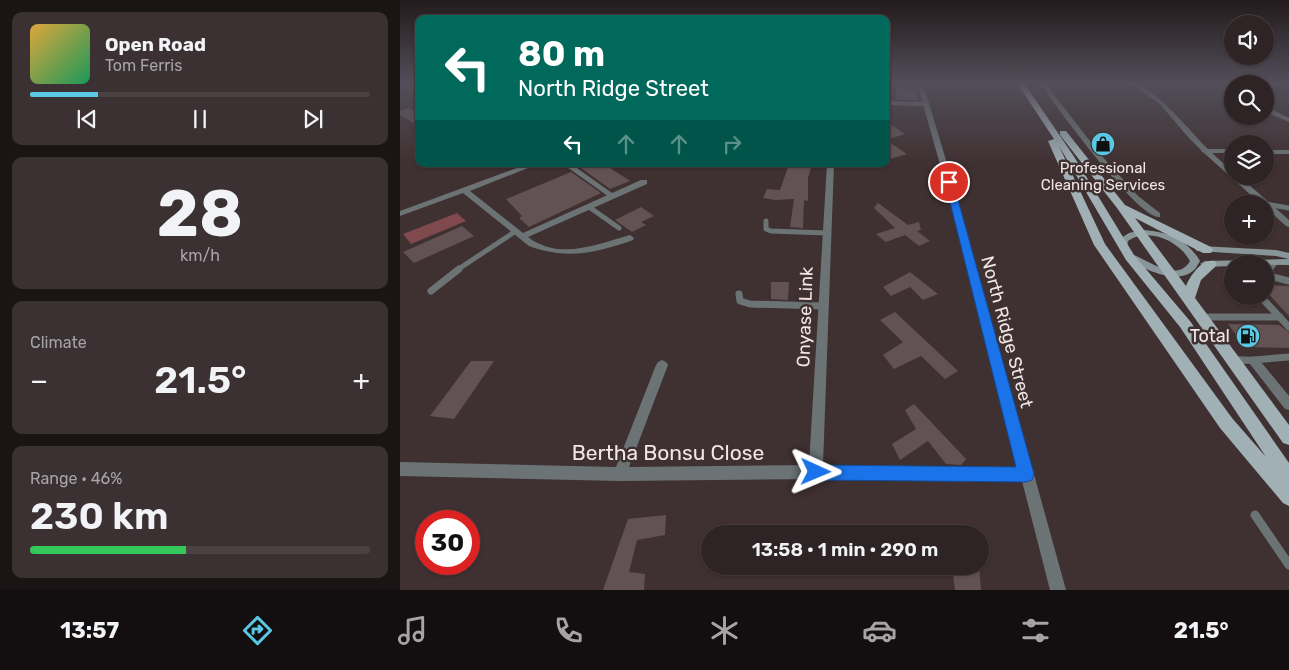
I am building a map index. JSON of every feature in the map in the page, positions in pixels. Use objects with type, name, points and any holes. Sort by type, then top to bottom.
[{"type":"main road","points":[[1039,111],[1127,251],[1195,338],[1255,424],[1289,478]]},
{"type":"main road","points":[[1048,111],[1121,206],[1289,438]]},
{"type":"main road","points":[[1053,132],[1052,142],[1100,245],[1226,423],[1289,497]]},
{"type":"main road","points":[[1121,206],[1207,250]]},
{"type":"main road","points":[[1188,300],[1192,282],[1197,274],[1211,264]]},
{"type":"street","name":"North Ridge Street","points":[[929,111],[1058,590]]},
{"type":"street","points":[[1063,111],[1139,203],[1157,215]]},
{"type":"street","points":[[1168,111],[1204,151],[1224,168]]},
{"type":"street","points":[[1274,114],[1289,120]]},
{"type":"street","points":[[1070,142],[1088,142]]},
{"type":"street","points":[[1204,151],[1224,151]]},
{"type":"street","points":[[1274,152],[1289,152]]},
{"type":"street","points":[[400,214],[526,167]]},
{"type":"street","name":"Onyase Link","points":[[816,472],[830,167]]},
{"type":"street","points":[[520,234],[644,182]]},
{"type":"street","points":[[1244,185],[1255,195]]},
{"type":"street","points":[[464,190],[542,249],[567,252],[584,251],[609,246],[630,238]]},
{"type":"street","points":[[1274,211],[1289,224]]},
{"type":"street","points":[[1289,256],[1276,253],[1187,248],[1165,236],[1152,233],[1140,233],[1128,236],[1124,240],[1127,251],[1147,267],[1170,273],[1180,273],[1193,266],[1211,264],[1289,262]]},
{"type":"street","points":[[1187,248],[1195,261],[1193,266]]},
{"type":"street","points":[[1232,360],[1253,360],[1289,405]]},
{"type":"street","points":[[620,474],[662,364]]},
{"type":"street","name":"Bertha Bonsu Close","points":[[400,469],[620,474],[816,472],[1026,474]]},
{"type":"lane","points":[[571,167],[612,196]]},
{"type":"lane","points":[[1274,205],[1289,208]]},
{"type":"lane","points":[[589,206],[618,228]]},
{"type":"lane","points":[[766,221],[766,229],[771,231],[826,233]]},
{"type":"lane","points":[[431,291],[444,279],[520,234]]},
{"type":"lane","points":[[1274,277],[1289,281]]},
{"type":"lane","points":[[738,294],[740,301],[750,304],[823,306]]},
{"type":"lane","points":[[1269,305],[1289,327]]},
{"type":"lane","points":[[1201,317],[1280,317]]},
{"type":"lane","points":[[1253,360],[1289,357]]},
{"type":"lane","points":[[1255,515],[1289,565]]},
{"type":"shaded area","points":[[457,213],[466,221],[411,244],[403,234]]},
{"type":"building","points":[[400,111],[415,112],[415,124],[400,115]]},
{"type":"building","points":[[890,124],[905,134],[890,139]]},
{"type":"building","points":[[890,143],[907,154],[890,159]]},
{"type":"building","points":[[609,167],[630,181],[610,189],[581,168]]},
{"type":"building","points":[[788,167],[811,167],[808,178],[808,201],[804,200],[803,228],[790,227],[794,199],[775,200],[763,198],[767,189],[780,190]]},
{"type":"building","points":[[571,172],[601,193],[529,227],[519,218],[522,216],[506,199]]},
{"type":"building","points":[[878,203],[908,225],[919,222],[921,230],[917,231],[930,241],[919,246],[905,235],[886,242],[876,234],[895,228],[874,208]]},
{"type":"building","points":[[641,207],[654,216],[641,222],[646,225],[632,232],[615,220]]},
{"type":"building","points":[[462,226],[474,236],[414,263],[403,252]]},
{"type":"building","points":[[910,272],[938,294],[923,300],[910,287],[891,296],[883,287]]},
{"type":"building","points":[[771,282],[789,282],[788,300],[771,299]]},
{"type":"building","points":[[1274,285],[1289,286],[1289,316],[1274,300]]},
{"type":"building","points":[[895,312],[958,371],[945,379],[921,356],[894,369],[883,355],[903,342],[880,320]]},
{"type":"building","points":[[1228,324],[1279,325],[1289,332],[1289,348],[1245,347]]},
{"type":"building","points":[[471,361],[494,361],[454,419],[430,416]]},
{"type":"building","points":[[914,404],[966,459],[961,465],[946,464],[928,441],[900,460],[892,444],[916,429],[905,410]]},
{"type":"building","points":[[666,515],[665,535],[637,540],[629,572],[645,574],[644,590],[603,590],[628,519]]},
{"type":"building","points":[[953,575],[980,575],[981,590],[955,590]]},
{"type":"place","name":"Professional Cleaning Services","points":[[1103,144]]},
{"type":"place","name":"Total","points":[[1248,336]]},
{"type":"route","points":[[816,472],[1026,474],[949,182]]}]
